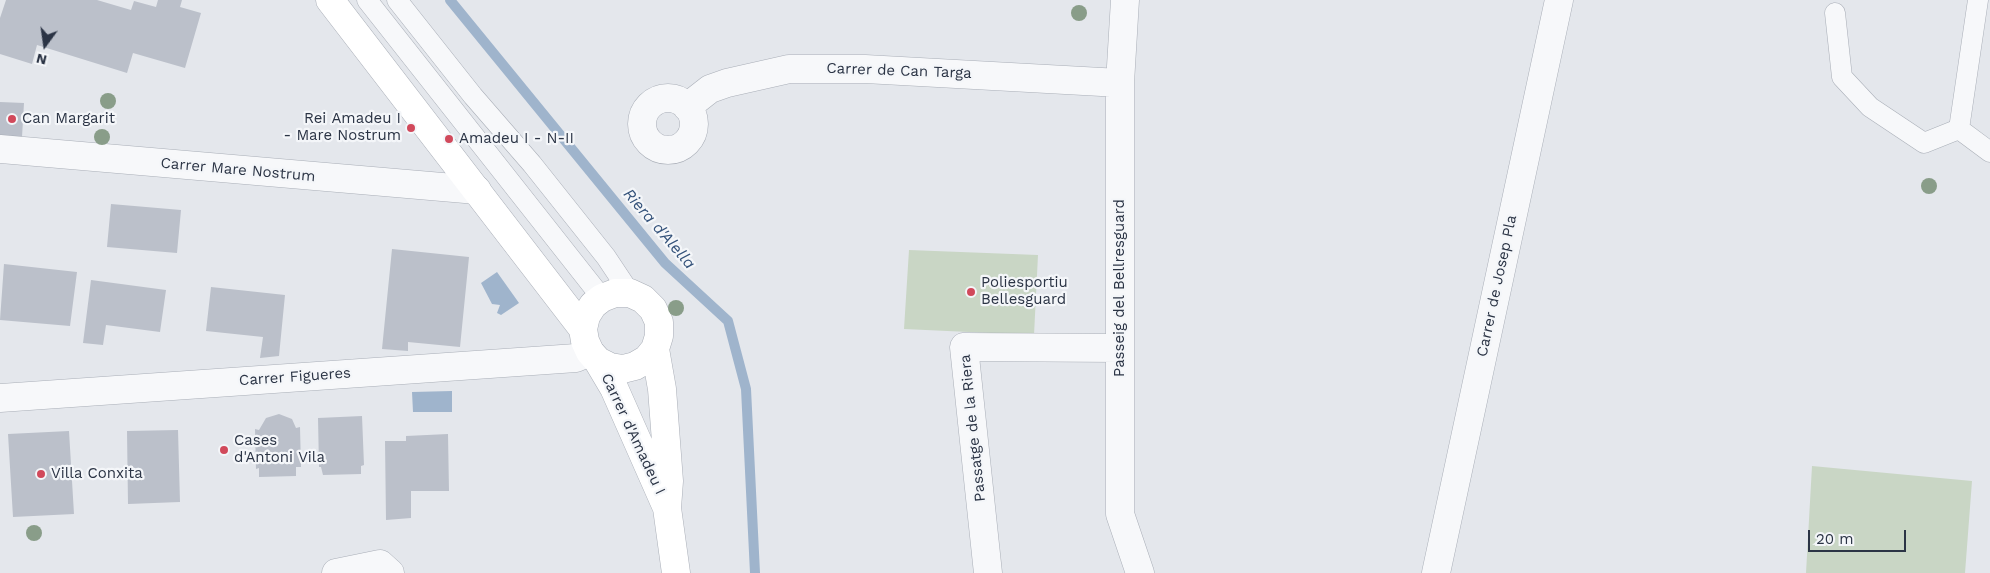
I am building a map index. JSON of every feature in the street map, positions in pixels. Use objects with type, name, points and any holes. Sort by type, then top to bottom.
[{"type":"street","name":"Carrer d'Amadeu I","points":[[330,0],[505,226],[564,275],[593,329],[610,367],[623,369],[635,366],[647,359],[655,350]]},
{"type":"street","name":"Passeig del Bellresguard","points":[[1125,0],[1120,82],[1120,514],[1140,573]]},
{"type":"street","name":"Carrer de Josep Pla","points":[[1436,573],[1558,0]]},
{"type":"street","name":"Carrer de Can Targa","points":[[687,107],[710,90],[727,83],[789,70],[865,69],[1120,82]]},
{"type":"street","name":"Carrer Mare Nostrum","points":[[0,149],[477,190]]},
{"type":"street","points":[[593,329],[615,293],[630,294]]},
{"type":"street","name":"Carrer d'Amadeu I","points":[[630,294],[642,299],[653,309],[659,322],[659,336],[655,350],[663,399],[669,481],[667,508],[676,573]]},
{"type":"street","name":"Carrer d'Amadeu I","points":[[593,329],[614,388],[667,508]]},
{"type":"street","name":"Carrer Figueres","points":[[0,398],[576,358],[593,329]]},
{"type":"street","name":"Passatge de la Riera","points":[[988,573],[964,347],[1120,348]]},
{"type":"street","points":[[336,573],[380,564],[390,573]]},
{"type":"lane","points":[[367,0],[593,329]]},
{"type":"lane","points":[[397,0],[472,96],[532,164],[606,257],[630,294]]},
{"type":"lane","points":[[1959,129],[1978,0]]},
{"type":"lane","points":[[1835,13],[1842,77],[1870,107],[1924,143],[1959,129]]},
{"type":"lane","points":[[1959,129],[1990,152]]},
{"type":"green space","name":"Poliesportiu Bellesguard","points":[[909,250],[1038,255],[1034,335],[904,329]]},
{"type":"green space","points":[[1812,466],[1972,481],[1965,573],[1806,573]]},
{"type":"water","points":[[497,272],[519,303],[501,315],[497,313],[500,305],[492,304],[481,283]]},
{"type":"water","points":[[452,391],[452,412],[413,412],[412,392]]},
{"type":"building","points":[[6,0],[97,0],[131,10],[134,1],[156,7],[158,0],[182,0],[180,7],[201,13],[185,68],[133,53],[127,73],[37,45],[32,64],[0,54],[0,18]]},
{"type":"building","name":"Can Margarit","points":[[0,102],[24,103],[22,137],[0,136]]},
{"type":"building","points":[[111,204],[181,210],[177,253],[107,247]]},
{"type":"building","points":[[392,249],[469,257],[460,347],[408,342],[408,351],[382,349]]},
{"type":"building","points":[[4,264],[77,272],[70,326],[0,320]]},
{"type":"building","points":[[91,280],[166,290],[160,332],[106,325],[103,345],[83,343]]},
{"type":"building","points":[[211,287],[285,295],[279,356],[260,358],[263,337],[206,331]]},
{"type":"building","points":[[279,414],[292,419],[296,428],[300,427],[301,467],[296,467],[296,476],[259,477],[259,468],[256,469],[255,429],[259,430],[266,418]]},
{"type":"building","points":[[362,416],[364,465],[361,466],[361,474],[323,475],[321,467],[319,467],[318,418]]},
{"type":"building","points":[[178,430],[180,502],[128,504],[127,431]]},
{"type":"building","name":"Villa Conxita","points":[[69,431],[74,514],[13,517],[8,434]]},
{"type":"building","points":[[448,434],[449,491],[411,491],[411,518],[386,520],[385,441],[406,441],[406,436]]},
{"type":"waterway","name":"Riera d'Alella","points":[[450,0],[665,263],[728,321],[746,389],[755,573]]},
{"type":"place","name":"Can Margarit","points":[[12,119]]},
{"type":"place","name":"Rei Amadeu I - Mare Nostrum","points":[[411,128]]},
{"type":"place","name":"Amadeu I - N-II","points":[[449,139]]},
{"type":"place","name":"Poliesportiu Bellesguard","points":[[971,292]]},
{"type":"place","name":"Cases d'Antoni Vila","points":[[224,450]]},
{"type":"place","name":"Villa Conxita","points":[[41,474]]}]
